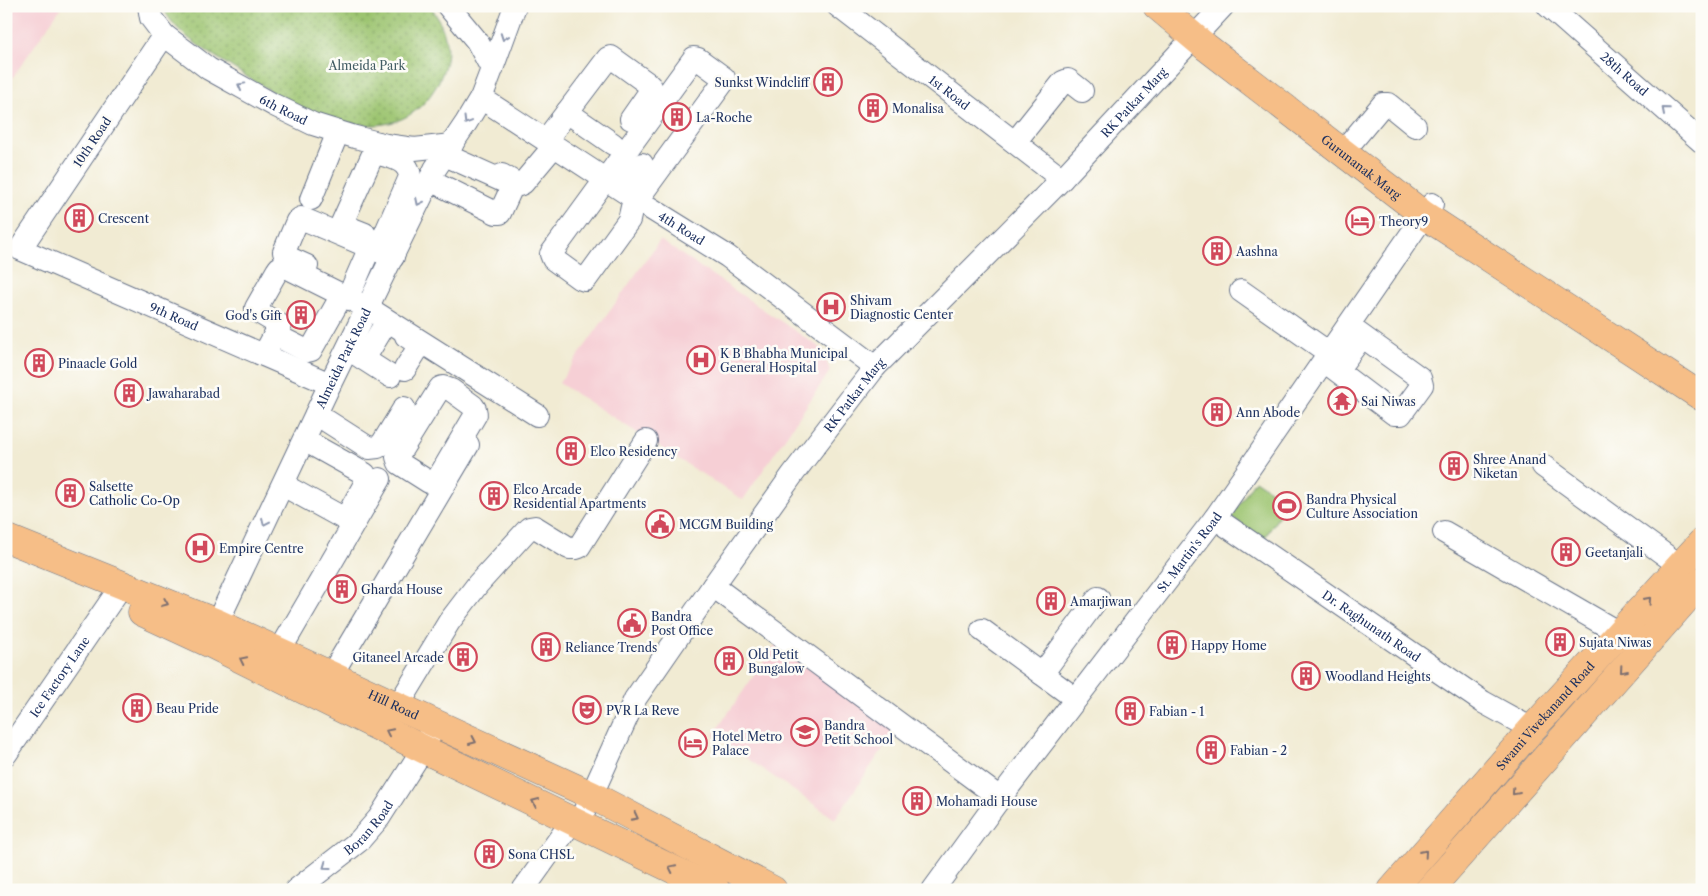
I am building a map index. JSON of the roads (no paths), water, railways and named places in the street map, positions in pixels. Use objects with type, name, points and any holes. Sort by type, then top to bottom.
[{"type":"main road","name":"Gurunanak Marg","points":[[1157,6],[1205,26]]},
{"type":"main road","name":"Gurunanak Marg","points":[[1182,6],[1348,147],[1428,210],[1702,396]]},
{"type":"main road","name":"Gurunanak Marg","points":[[1428,210],[1640,341],[1702,375]]},
{"type":"main road","name":"Hill Road","points":[[6,538],[117,592],[214,634],[324,686],[398,706],[591,795],[742,882],[774,890]]},
{"type":"main road","name":"Swami Vivekanand Road","points":[[1392,890],[1532,729],[1702,542]]},
{"type":"main road","name":"Hill Road","points":[[6,556],[117,592]]},
{"type":"main road","points":[[1428,890],[1702,581]]},
{"type":"main road","name":"Hill Road","points":[[214,634],[279,652],[324,686],[423,749],[716,890]]},
{"type":"street","name":"6th Road","points":[[149,6],[151,18],[164,35],[209,69],[336,138],[372,148],[414,149],[454,154]]},
{"type":"street","points":[[448,6],[477,41],[492,69]]},
{"type":"street","points":[[492,69],[515,6]]},
{"type":"street","name":"1st Road","points":[[838,6],[1062,179]]},
{"type":"street","name":"28th Road","points":[[1548,6],[1702,142]]},
{"type":"street","name":"RK Patkar Marg","points":[[523,890],[576,822],[591,795],[635,699],[793,474],[875,367],[1062,179],[1205,26]]},
{"type":"street","name":"10th Road","points":[[20,249],[164,35]]},
{"type":"street","points":[[454,154],[519,185],[523,183],[550,143],[567,112],[608,58],[614,58],[647,83],[651,90],[634,158],[615,189]]},
{"type":"street","name":"Almeida Park Road","points":[[214,634],[310,444],[316,414],[330,384],[356,354],[385,248],[430,180],[454,154],[481,98],[492,69]]},
{"type":"street","points":[[1014,142],[1063,82],[1068,80],[1082,91]]},
{"type":"street","name":"4th Road","points":[[481,98],[550,143],[615,189],[727,256],[875,367]]},
{"type":"street","points":[[1348,147],[1384,104],[1388,104],[1415,126]]},
{"type":"street","points":[[567,112],[634,158]]},
{"type":"street","points":[[311,199],[336,138]]},
{"type":"street","points":[[346,204],[372,148]]},
{"type":"street","points":[[372,148],[342,223],[385,248]]},
{"type":"street","points":[[275,335],[307,351],[311,350],[348,291],[385,248],[410,173],[407,166],[402,162],[372,148]]},
{"type":"street","points":[[430,180],[498,214],[512,184],[454,154]]},
{"type":"street","points":[[452,191],[454,154]]},
{"type":"street","points":[[615,189],[634,158]]},
{"type":"street","name":"St. Martin's Road","points":[[933,890],[1000,798],[1215,518],[1330,361],[1355,332],[1428,210]]},
{"type":"street","points":[[385,248],[301,218],[297,221],[284,252],[287,257],[371,302],[387,322],[420,345],[397,373],[356,354],[387,322]]},
{"type":"street","name":"9th Road","points":[[20,249],[330,384]]},
{"type":"street","points":[[264,355],[280,324],[258,312],[256,308],[276,271],[282,266],[348,291]]},
{"type":"street","points":[[1241,291],[1394,414],[1401,414],[1422,385],[1420,378],[1355,332]]},
{"type":"street","points":[[387,322],[537,415]]},
{"type":"street","points":[[451,390],[464,369]]},
{"type":"street","points":[[316,414],[369,448],[374,448],[382,444],[404,408]]},
{"type":"street","points":[[398,706],[449,622],[478,584],[529,528],[535,527],[572,549],[578,547],[646,441]]},
{"type":"street","points":[[288,488],[343,518],[347,516],[367,480],[365,474],[310,444]]},
{"type":"street","points":[[324,686],[468,445]]},
{"type":"street","points":[[1543,466],[1680,565]]},
{"type":"street","points":[[279,652],[380,479]]},
{"type":"street","name":"Dr. Raghunath Road","points":[[1215,518],[1483,702],[1532,729]]},
{"type":"street","points":[[1444,532],[1619,633]]},
{"type":"street","points":[[713,586],[1000,798]]},
{"type":"street","name":"Ice Factory Lane","points":[[6,754],[117,592]]},
{"type":"street","points":[[1042,674],[1098,598]]},
{"type":"street","points":[[982,630],[1076,699]]},
{"type":"street","name":"Boran Road","points":[[296,890],[360,841],[379,818],[423,749],[435,724]]},
{"type":"place","name":"Sunkst Windcliff","points":[[828,82]]},
{"type":"place","name":"Monalisa","points":[[873,108]]},
{"type":"place","name":"La-Roche","points":[[677,117]]},
{"type":"place","name":"Crescent","points":[[79,218]]},
{"type":"place","name":"Theory9","points":[[1360,221]]},
{"type":"place","name":"Aashna","points":[[1217,251]]},
{"type":"place","name":"Shivam Diagnostic Center","points":[[831,307]]},
{"type":"place","name":"God's Gift","points":[[301,315]]},
{"type":"place","name":"K B Bhabha Municipal General Hospital","points":[[701,360]]},
{"type":"place","name":"Pinaacle Gold","points":[[39,363]]},
{"type":"place","name":"Jawaharabad","points":[[129,393]]},
{"type":"place","name":"Sai Niwas","points":[[1342,401]]},
{"type":"place","name":"Ann Abode","points":[[1217,412]]},
{"type":"place","name":"Elco Residency","points":[[571,451]]},
{"type":"place","name":"Shree Anand Niketan","points":[[1454,466]]},
{"type":"place","name":"Salsette Catholic Co-Op","points":[[70,493]]},
{"type":"place","name":"Elco Arcade Residential Apartments","points":[[494,496]]},
{"type":"place","name":"Bandra Physical Culture Association","points":[[1287,506]]},
{"type":"place","name":"MCGM Building","points":[[660,524]]},
{"type":"place","name":"Empire Centre","points":[[200,548]]},
{"type":"place","name":"Geetanjali","points":[[1566,552]]},
{"type":"place","name":"Gharda House","points":[[342,589]]},
{"type":"place","name":"Amarjiwan","points":[[1051,601]]},
{"type":"place","name":"Bandra Post Office","points":[[632,623]]},
{"type":"place","name":"Sujata Niwas","points":[[1560,642]]},
{"type":"place","name":"Happy Home","points":[[1172,645]]},
{"type":"place","name":"Reliance Trends","points":[[546,647]]},
{"type":"place","name":"Gitaneel Arcade","points":[[463,657]]},
{"type":"place","name":"Old Petit Bungalow","points":[[729,661]]},
{"type":"place","name":"Woodland Heights","points":[[1306,676]]},
{"type":"place","name":"Beau Pride","points":[[137,708]]},
{"type":"place","name":"PVR La Reve","points":[[587,710]]},
{"type":"place","name":"Fabian - 1","points":[[1130,711]]},
{"type":"place","name":"Bandra Petit School","points":[[805,732]]},
{"type":"place","name":"Hotel Metro Palace","points":[[693,743]]},
{"type":"place","name":"Fabian - 2","points":[[1211,750]]},
{"type":"place","name":"Mohamadi House","points":[[917,801]]},
{"type":"place","name":"Sona CHSL","points":[[489,854]]},
{"type":"park label","name":"Almeida Park","points":[[367,65]]}]
